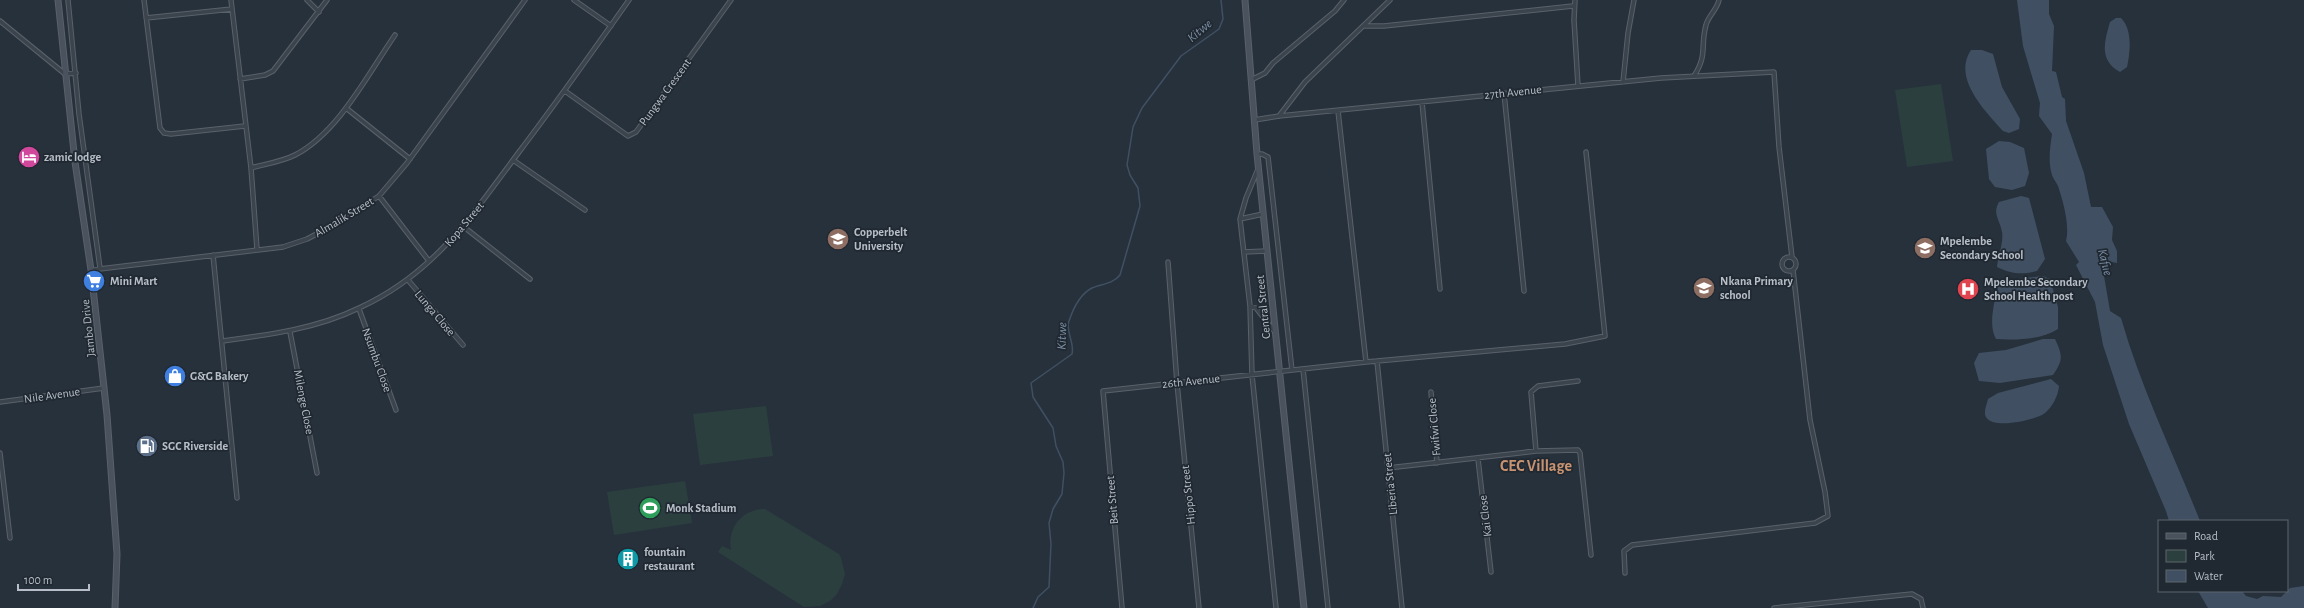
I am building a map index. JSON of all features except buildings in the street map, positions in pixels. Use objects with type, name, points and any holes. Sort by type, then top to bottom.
[{"type":"street","name":"Jambo Drive","points":[[58,0],[75,162],[91,270],[104,388],[118,554],[116,608]]},
{"type":"street","points":[[68,0],[86,170],[100,268]]},
{"type":"street","points":[[144,0],[160,128],[164,133],[171,134],[245,126]]},
{"type":"street","points":[[231,0],[251,168],[257,249]]},
{"type":"street","points":[[307,0],[319,12]]},
{"type":"street","points":[[240,79],[265,75],[273,71],[327,0]]},
{"type":"street","name":"Almalik Street","points":[[91,270],[283,247],[307,239],[330,227],[379,196],[410,159],[525,0]]},
{"type":"street","points":[[574,0],[611,26]]},
{"type":"street","name":"Kopa Street","points":[[222,341],[290,332],[359,309],[408,280],[430,261],[464,226],[565,91],[629,0]]},
{"type":"street","name":"Pungwa Crescent","points":[[565,91],[628,136],[631,136],[636,132],[732,0]]},
{"type":"street","points":[[1251,80],[1265,74],[1273,63],[1335,11],[1344,0]]},
{"type":"street","points":[[1279,116],[1305,82],[1390,0]]},
{"type":"street","points":[[1575,0],[1573,6],[1578,86]]},
{"type":"street","points":[[1623,82],[1628,32],[1634,0]]},
{"type":"street","points":[[1694,76],[1703,62],[1706,23],[1717,8],[1720,0]]},
{"type":"street","name":"Central Street","points":[[1245,2],[1258,168],[1304,608]]},
{"type":"street","points":[[1364,26],[1384,26],[1573,6]]},
{"type":"street","points":[[146,18],[232,9]]},
{"type":"street","points":[[0,21],[65,74],[76,73]]},
{"type":"street","points":[[251,168],[284,160],[300,152],[317,139],[346,108],[395,35]]},
{"type":"street","name":"27th Avenue","points":[[1254,120],[1279,116],[1578,86],[1694,76],[1774,72],[1779,147],[1792,257]]},
{"type":"street","points":[[1504,93],[1524,291]]},
{"type":"street","points":[[1422,102],[1440,289]]},
{"type":"street","points":[[346,108],[410,159]]},
{"type":"street","points":[[1338,111],[1366,362]]},
{"type":"street","name":"26th Avenue","points":[[1102,392],[1377,360],[1565,344],[1605,336],[1586,152]]},
{"type":"street","points":[[1257,154],[1262,154],[1268,157],[1292,370]]},
{"type":"street","points":[[513,160],[585,210]]},
{"type":"street","points":[[1258,168],[1246,198],[1240,219],[1250,306],[1252,375],[1276,608]]},
{"type":"street","points":[[379,196],[430,261]]},
{"type":"street","points":[[1240,219],[1263,214]]},
{"type":"street","points":[[464,226],[530,279]]},
{"type":"street","points":[[1244,252],[1267,251]]},
{"type":"street","points":[[213,256],[237,498]]},
{"type":"street","points":[[1625,573],[1624,551],[1632,545],[1815,523],[1828,516],[1810,420],[1793,270],[1796,264],[1792,257],[1785,258],[1782,265],[1786,271],[1793,270]]},
{"type":"street","name":"Hippo Street","points":[[1168,262],[1177,383],[1199,608]]},
{"type":"street","name":"Lunga Close","points":[[408,280],[463,345]]},
{"type":"street","points":[[1250,306],[1256,308],[1276,334]]},
{"type":"street","name":"Nsumbu Close","points":[[359,309],[396,410]]},
{"type":"street","name":"Milenge Close","points":[[290,332],[317,473]]},
{"type":"street","name":"Liberia Street","points":[[1377,360],[1402,608]]},
{"type":"street","points":[[1303,369],[1328,608]]},
{"type":"street","points":[[1536,451],[1531,392],[1538,386],[1578,381]]},
{"type":"street","name":"Nile Avenue","points":[[0,402],[104,388]]},
{"type":"street","name":"Beit Street","points":[[1102,392],[1122,608]]},
{"type":"street","name":"Fwifwi Close","points":[[1431,392],[1437,462]]},
{"type":"street","points":[[1388,468],[1573,448],[1580,453],[1591,555]]},
{"type":"street","points":[[0,453],[10,538]]},
{"type":"street","name":"Kai Close","points":[[1478,459],[1491,572]]},
{"type":"street","points":[[1774,608],[1912,594],[1921,599],[1923,608]]},
{"type":"green space","points":[[1941,84],[1953,161],[1907,167],[1895,90]]},
{"type":"green space","points":[[766,406],[773,456],[700,465],[693,414]]},
{"type":"green space","name":"Monk Stadium","points":[[685,481],[692,523],[614,535],[607,492]]},
{"type":"green space","points":[[765,509],[839,554],[845,574],[837,594],[830,601],[820,606],[804,607],[718,552],[722,546],[731,550],[731,534],[738,521],[743,516],[749,512]]},
{"type":"water","name":"Kafue","points":[[2017,0],[2049,0],[2049,14],[2054,26],[2052,71],[2056,72],[2062,97],[2065,99],[2066,121],[2084,173],[2091,207],[2102,207],[2113,227],[2112,240],[2117,251],[2117,263],[2112,262],[2104,276],[2110,311],[2121,318],[2138,370],[2200,520],[2169,520],[2129,424],[2103,345],[2095,302],[2076,265],[2079,262],[2066,241],[2067,228],[2065,213],[2058,186],[2052,175],[2050,165],[2052,134],[2039,116],[2040,103],[2023,46]]},
{"type":"water","points":[[2116,18],[2121,18],[2125,23],[2130,42],[2127,67],[2120,72],[2109,62],[2105,50],[2106,37],[2110,22]]},
{"type":"water","points":[[1971,50],[1982,50],[1993,54],[2002,87],[2020,119],[2019,129],[2009,133],[2003,131],[1973,94],[1965,72],[1966,61]]},
{"type":"water","points":[[1999,141],[2010,142],[2024,148],[2029,173],[2025,186],[2012,190],[1995,187],[1989,179],[1986,149]]},
{"type":"water","points":[[2021,196],[2029,198],[2045,259],[2037,271],[2026,273],[2007,271],[1997,267],[2002,244],[2002,236],[1996,214],[1997,206],[1999,202]]},
{"type":"water","points":[[2043,276],[2050,279],[2058,307],[2058,329],[2051,333],[2036,337],[1996,339],[1993,333],[1992,318],[1999,281]]},
{"type":"water","points":[[2043,339],[2055,339],[2061,354],[2059,365],[2053,375],[2000,383],[1979,381],[1974,363],[1979,353],[2006,350]]},
{"type":"water","points":[[2051,379],[2059,386],[2056,397],[2048,410],[2040,416],[2024,421],[2005,423],[1990,421],[1986,417],[1985,410],[1988,399],[1998,393]]},
{"type":"water","points":[[2304,586],[2304,608],[2208,608],[2199,592],[2243,592],[2246,596],[2257,599],[2263,596],[2281,597],[2288,592],[2290,588]]},
{"type":"waterway","name":"Kitwe","points":[[1033,608],[1038,597],[1049,587],[1051,544],[1049,523],[1053,509],[1062,494],[1064,473],[1063,462],[1056,446],[1053,428],[1033,397],[1031,383],[1072,354],[1073,350],[1068,325],[1078,302],[1084,294],[1092,288],[1114,280],[1120,275],[1140,206],[1138,188],[1130,175],[1127,165],[1133,127],[1142,108],[1181,56],[1219,29],[1223,19],[1221,0]]},
{"type":"place","name":"zamic lodge","points":[[29,157]]},
{"type":"place","name":"Copperbelt University","points":[[838,239]]},
{"type":"place","name":"Mpelembe Secondary School","points":[[1925,248]]},
{"type":"place","name":"Mini Mart","points":[[94,281]]},
{"type":"place","name":"Nkana Primary school","points":[[1704,288]]},
{"type":"place","name":"Mpelembe Secondary School Health post","points":[[1968,289]]},
{"type":"place","name":"G&G Bakery","points":[[175,376]]},
{"type":"place","name":"SGC Riverside","points":[[147,446]]},
{"type":"place","name":"Monk Stadium","points":[[650,508]]},
{"type":"place","name":"fountain restaurant","points":[[628,559]]},
{"type":"district","name":"CEC Village","points":[[1536,465]]}]
